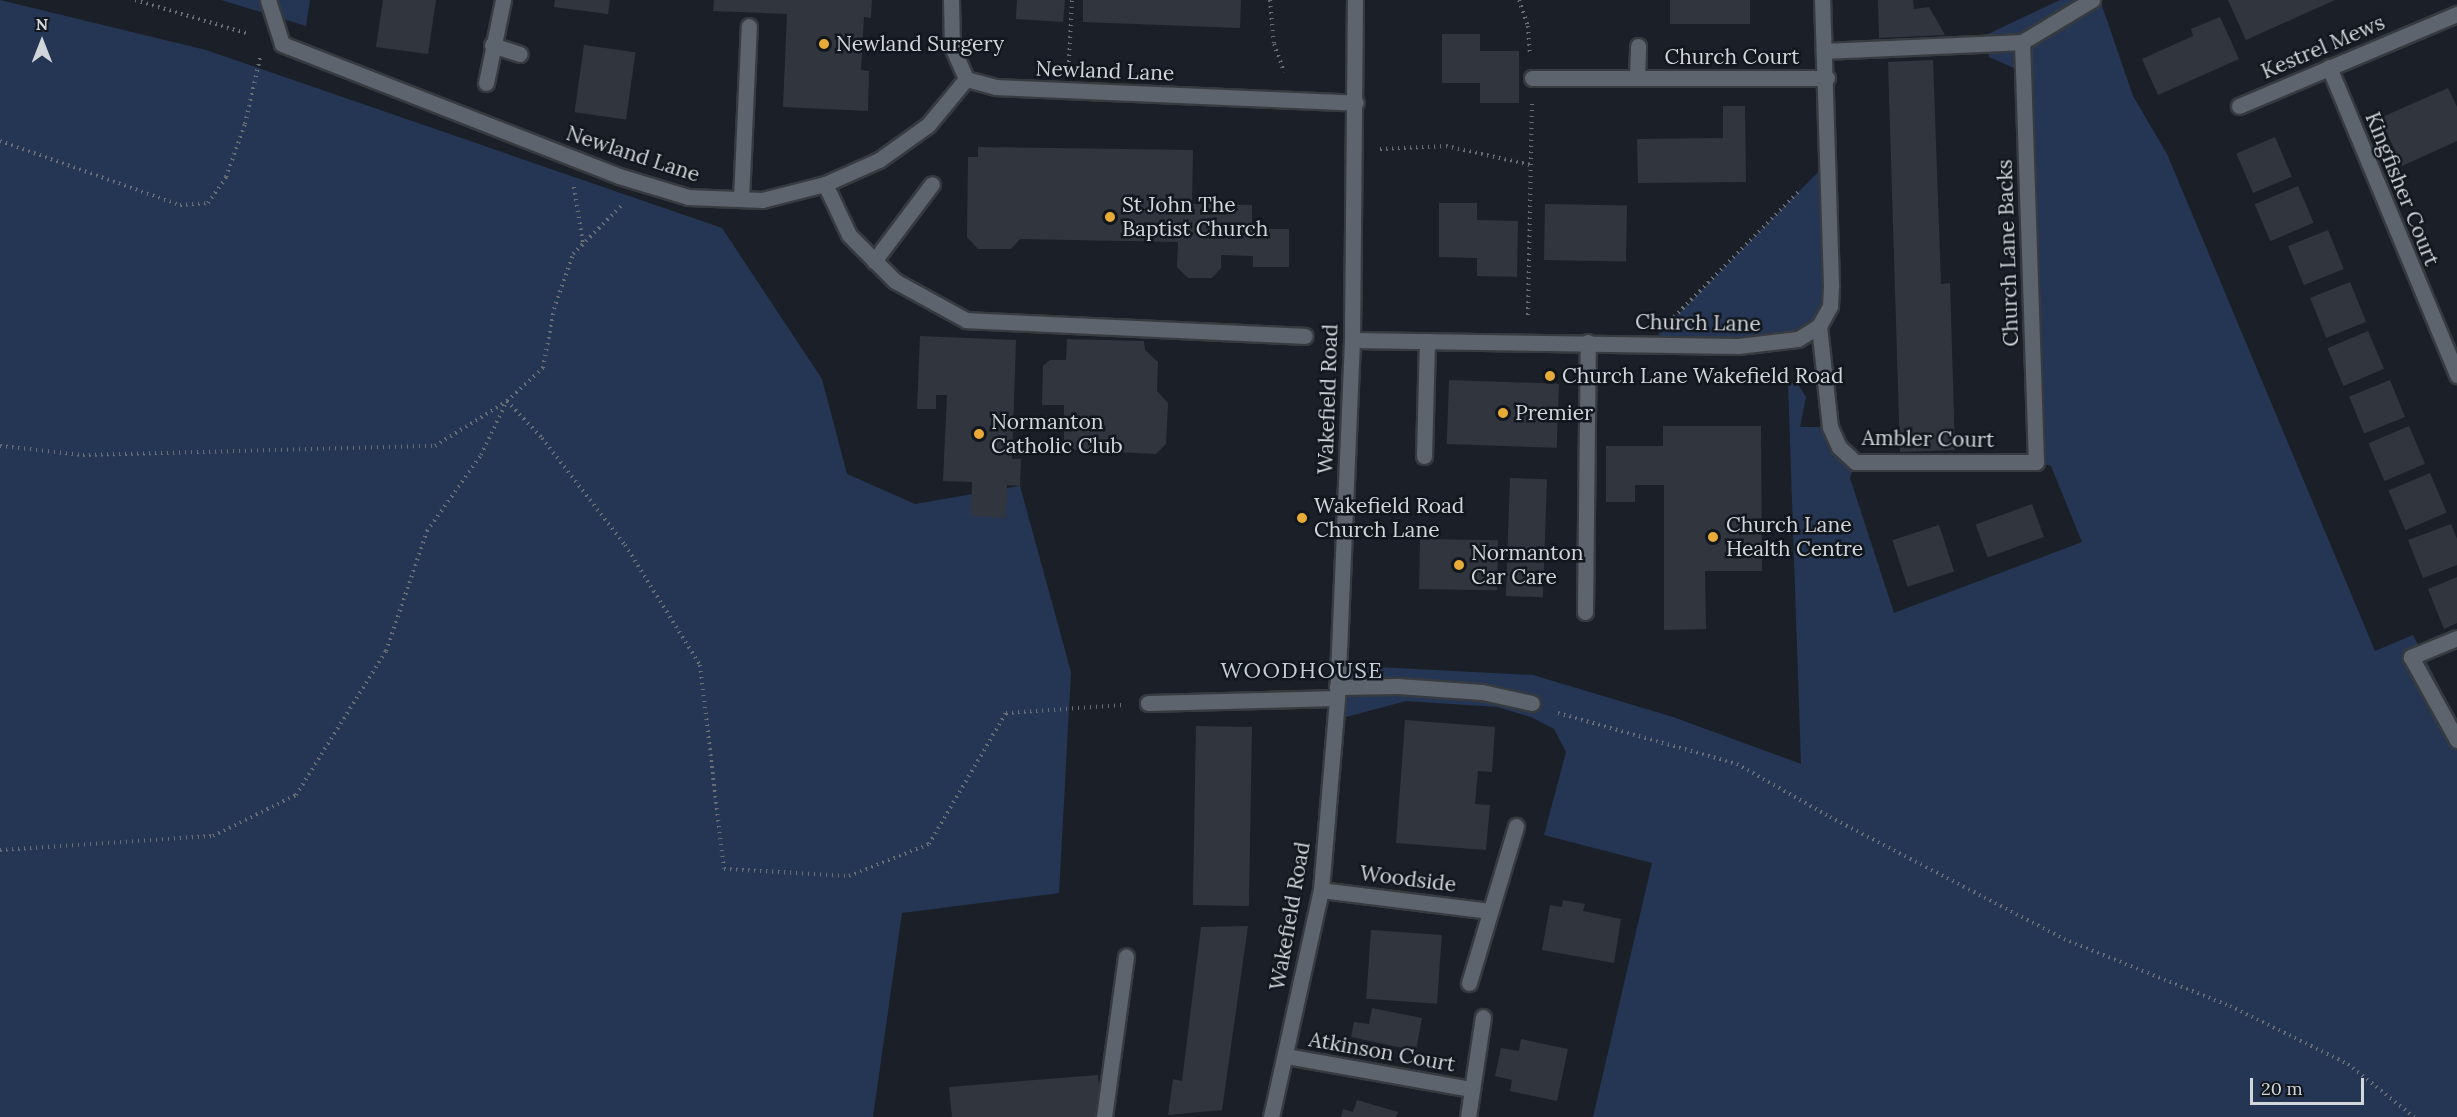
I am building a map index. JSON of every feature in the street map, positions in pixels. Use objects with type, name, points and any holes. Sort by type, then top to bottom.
[{"type":"street","points":[[268,0],[282,44]]},
{"type":"street","points":[[486,83],[503,0]]},
{"type":"street","points":[[951,0],[952,47],[966,79]]},
{"type":"street","name":"Wakefield Road","points":[[1271,1117],[1321,890],[1337,693],[1352,340],[1356,103],[1355,0]]},
{"type":"street","points":[[1819,326],[1830,306],[1830,160],[1822,0]]},
{"type":"street","points":[[1825,51],[2022,42],[2092,0]]},
{"type":"street","name":"Kestrel Mews","points":[[2239,106],[2457,14]]},
{"type":"street","points":[[741,199],[749,26]]},
{"type":"street","name":"Church Lane Backs","points":[[2022,42],[2036,462]]},
{"type":"street","name":"Newland Lane","points":[[282,44],[560,153],[640,183],[688,197],[762,200],[825,184],[879,160],[928,124],[966,79],[996,87],[1356,103]]},
{"type":"street","points":[[492,45],[520,54]]},
{"type":"street","name":"Church Court","points":[[1636,78],[1638,46]]},
{"type":"street","name":"Kingfisher Court","points":[[2329,67],[2454,358],[2457,375]]},
{"type":"street","name":"Church Court","points":[[1532,78],[1827,78]]},
{"type":"street","points":[[825,184],[849,236],[874,261],[895,281],[966,320],[1305,336]]},
{"type":"street","points":[[874,261],[932,184]]},
{"type":"street","name":"Ambler Court","points":[[1819,326],[1830,427],[1839,447],[1856,462],[2036,462]]},
{"type":"street","name":"Church Lane","points":[[1352,340],[1774,345],[1798,339],[1819,326]]},
{"type":"street","points":[[1424,456],[1427,341]]},
{"type":"street","points":[[1585,612],[1588,342]]},
{"type":"street","points":[[2457,638],[2411,657],[2457,740]]},
{"type":"street","points":[[1149,703],[1337,693],[1398,686],[1482,692],[1532,703]]},
{"type":"street","points":[[1469,983],[1516,826]]},
{"type":"street","name":"Woodside","points":[[1321,890],[1489,911]]},
{"type":"street","points":[[1104,1117],[1126,956]]},
{"type":"street","name":"Atkinson Court","points":[[1468,1117],[1483,1017]]},
{"type":"street","name":"Atkinson Court","points":[[1286,1056],[1471,1089]]},
{"type":"path","points":[[135,0],[282,44]]},
{"type":"path","points":[[1067,90],[1072,0]]},
{"type":"path","points":[[1270,0],[1274,44],[1293,100]]},
{"type":"path","points":[[1519,0],[1528,26],[1532,78],[1528,341]]},
{"type":"path","points":[[0,141],[180,205],[208,202],[226,177],[246,124],[263,38]]},
{"type":"path","points":[[1355,150],[1446,146],[1531,165]]},
{"type":"path","points":[[560,153],[575,192],[583,245]]},
{"type":"path","points":[[1650,343],[1830,160]]},
{"type":"path","points":[[0,446],[83,455],[435,446],[507,401],[543,368],[554,309],[573,255],[640,183]]},
{"type":"path","points":[[507,401],[542,438],[625,545],[700,665],[724,869],[849,876],[929,844],[1006,713],[1149,703]]},
{"type":"path","points":[[0,850],[213,836],[296,795],[386,651],[427,531],[481,455],[507,401]]},
{"type":"path","points":[[1532,703],[1580,721],[1737,764],[1830,818],[2064,939],[2230,1006],[2348,1064],[2414,1117]]},
{"type":"shaded area","points":[[0,0],[206,50],[722,228],[822,379],[847,474],[915,504],[1020,486],[1071,672],[1059,893],[902,913],[873,1117],[0,1117]]},
{"type":"shaded area","points":[[221,0],[310,0],[306,26]]},
{"type":"shaded area","points":[[2060,0],[2100,0],[2133,96],[2167,154],[2375,651],[2413,635],[2457,721],[2457,1117],[1593,1117],[1652,863],[1544,835],[1566,752],[1554,729],[1531,717],[1497,707],[1406,701],[1335,720],[1338,665],[1533,675],[1673,717],[1801,764],[1788,383],[1798,384],[1806,397],[1800,427],[1830,427],[1855,462],[1850,478],[1894,613],[2082,542],[2051,466],[2036,462],[2023,72],[1989,57],[1986,35]]},
{"type":"shaded area","points":[[1830,160],[1830,306],[1798,339],[1650,343]]},
{"type":"building","points":[[383,0],[436,0],[428,54],[376,47]]},
{"type":"building","points":[[555,0],[610,0],[608,14],[554,7]]},
{"type":"building","name":"Newland Surgery","points":[[714,0],[872,0],[871,18],[864,17],[861,70],[869,71],[868,111],[783,107],[787,14],[713,11]]},
{"type":"building","points":[[1017,0],[1065,0],[1063,22],[1016,19]]},
{"type":"building","points":[[1083,0],[1241,0],[1240,28],[1083,22]]},
{"type":"building","points":[[1670,0],[1750,0],[1750,24],[1670,24]]},
{"type":"building","points":[[1878,0],[1913,0],[1914,9],[1929,7],[1945,35],[1879,38]]},
{"type":"building","points":[[2228,0],[2335,0],[2246,40]]},
{"type":"building","points":[[2220,17],[2239,59],[2158,95],[2142,59],[2193,36],[2191,29]]},
{"type":"building","points":[[1442,34],[1480,34],[1480,51],[1519,51],[1519,103],[1480,103],[1480,83],[1442,83]]},
{"type":"building","points":[[584,45],[635,52],[626,120],[575,112]]},
{"type":"building","points":[[1933,60],[1941,284],[1950,283],[1955,450],[1900,452],[1888,62]]},
{"type":"building","points":[[2448,88],[2457,107],[2457,141],[2402,166],[2380,118]]},
{"type":"building","points":[[1723,106],[1745,106],[1746,182],[1638,183],[1637,139],[1723,138]]},
{"type":"building","points":[[2275,137],[2292,177],[2253,193],[2236,153]]},
{"type":"building","name":"St John The Baptist Church","points":[[978,147],[1193,150],[1192,204],[1252,205],[1252,229],[1289,229],[1289,267],[1253,267],[1253,256],[1221,255],[1221,268],[1212,278],[1188,278],[1177,267],[1178,242],[1020,239],[1011,249],[978,249],[967,237],[968,157],[978,157]]},
{"type":"building","points":[[2298,186],[2314,223],[2270,241],[2255,204]]},
{"type":"building","points":[[1439,203],[1477,203],[1477,220],[1518,221],[1517,277],[1477,276],[1477,258],[1439,257]]},
{"type":"building","points":[[1545,204],[1627,205],[1626,261],[1544,260]]},
{"type":"building","points":[[2328,230],[2344,269],[2304,285],[2288,246]]},
{"type":"building","points":[[2350,282],[2366,322],[2326,338],[2310,298]]},
{"type":"building","points":[[2368,331],[2384,369],[2344,386],[2327,348]]},
{"type":"building","name":"Normanton Catholic Club","points":[[920,336],[1016,340],[1012,459],[1021,459],[1020,486],[1007,485],[1006,518],[971,516],[972,482],[943,481],[947,395],[936,395],[936,409],[917,409]]},
{"type":"building","points":[[1067,339],[1144,341],[1145,350],[1158,362],[1157,391],[1168,403],[1166,444],[1156,454],[1075,450],[1064,440],[1064,405],[1042,405],[1043,366],[1050,360],[1066,360]]},
{"type":"building","name":"Premier","points":[[1449,380],[1559,384],[1557,448],[1447,444]]},
{"type":"building","points":[[2390,380],[2405,417],[2364,434],[2349,396]]},
{"type":"building","name":"Church Lane Health Centre","points":[[1663,426],[1761,426],[1762,571],[1705,571],[1706,629],[1664,630],[1664,485],[1635,485],[1635,502],[1606,502],[1606,446],[1663,446]]},
{"type":"building","points":[[2409,426],[2425,464],[2385,481],[2368,443]]},
{"type":"building","points":[[2430,473],[2447,513],[2405,530],[2389,491]]},
{"type":"building","name":"Normanton Car Care","points":[[1510,478],[1547,479],[1543,597],[1506,596]]},
{"type":"building","points":[[2032,504],[2044,537],[1988,557],[1976,525]]},
{"type":"building","points":[[2451,524],[2457,539],[2457,565],[2423,578],[2408,540]]},
{"type":"building","points":[[1939,525],[1954,572],[1908,587],[1892,540]]},
{"type":"building","name":"Normanton Car Care","points":[[1420,539],[1498,540],[1497,590],[1419,589]]},
{"type":"building","points":[[2457,577],[2457,623],[2444,629],[2428,589]]},
{"type":"building","points":[[1405,720],[1495,727],[1492,772],[1478,771],[1475,804],[1490,805],[1486,850],[1396,843]]},
{"type":"building","points":[[1196,726],[1252,727],[1249,906],[1193,905]]},
{"type":"building","points":[[1563,900],[1585,904],[1583,911],[1621,919],[1614,963],[1542,950],[1550,905],[1562,907]]},
{"type":"building","points":[[1248,926],[1222,1110],[1168,1115],[1173,1079],[1182,1081],[1201,927]]},
{"type":"building","points":[[1371,930],[1442,935],[1437,1004],[1366,999]]},
{"type":"building","points":[[1372,1008],[1422,1018],[1416,1051],[1351,1037],[1354,1022],[1369,1024]]},
{"type":"building","points":[[1521,1039],[1568,1049],[1557,1101],[1510,1091],[1512,1080],[1495,1076],[1501,1048],[1519,1051]]},
{"type":"building","points":[[1098,1075],[1102,1117],[952,1117],[949,1087]]},
{"type":"building","points":[[1357,1100],[1398,1112],[1396,1117],[1341,1117],[1343,1109],[1353,1112]]},
{"type":"place","name":"Newland Surgery","points":[[824,44]]},
{"type":"place","name":"St John The Baptist Church","points":[[1110,217]]},
{"type":"place","name":"Church Lane Wakefield Road","points":[[1550,376]]},
{"type":"place","name":"Premier","points":[[1503,413]]},
{"type":"place","name":"Normanton Catholic Club","points":[[979,434]]},
{"type":"place","name":"Wakefield Road Church Lane","points":[[1302,518]]},
{"type":"place","name":"Church Lane Health Centre","points":[[1713,537]]},
{"type":"place","name":"Normanton Car Care","points":[[1459,565]]},
{"type":"district","name":"WOODHOUSE","points":[[1302,671]]}]
